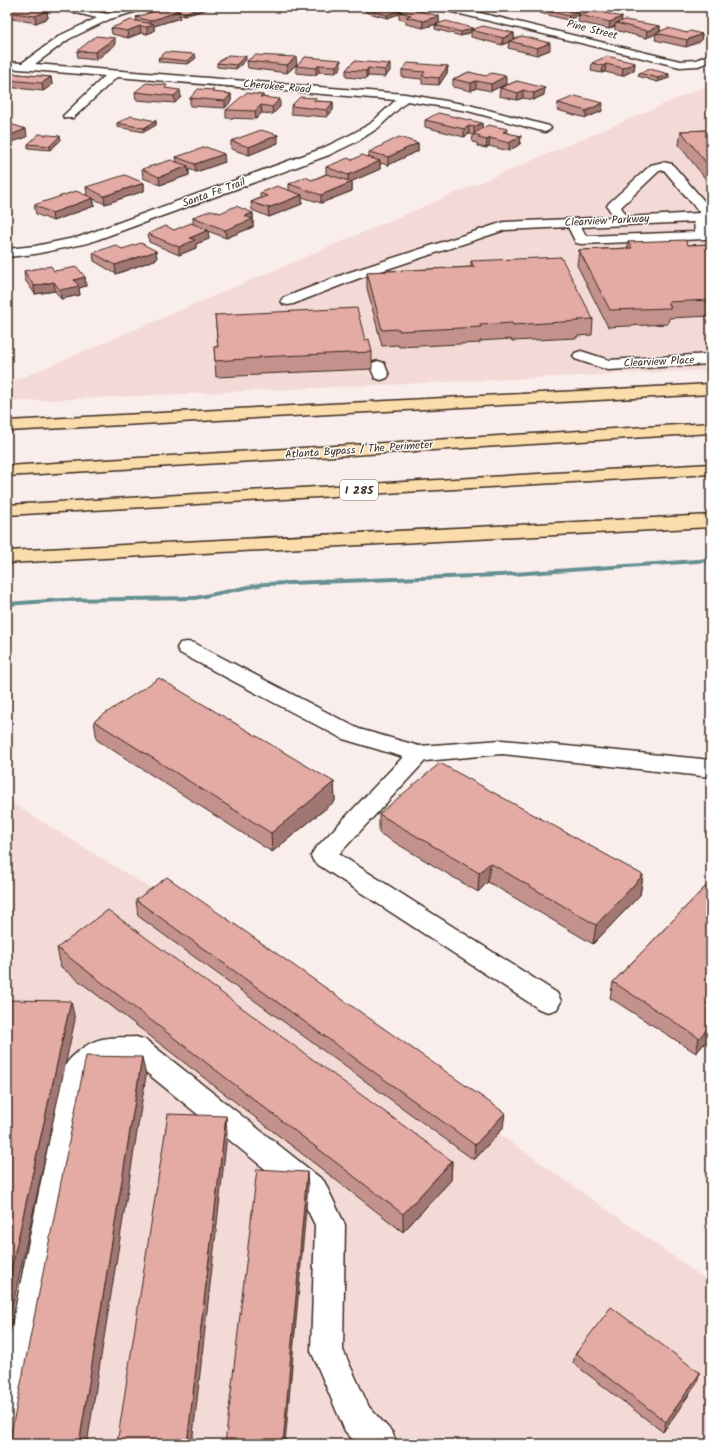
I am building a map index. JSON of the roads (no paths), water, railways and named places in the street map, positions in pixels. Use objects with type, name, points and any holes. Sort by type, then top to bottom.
[{"type":"highway","points":[[609,395],[652,386],[711,379]]},
{"type":"highway","points":[[7,426],[609,395],[711,388]]},
{"type":"highway","name":"Atlanta Bypass / The Perimeter","points":[[7,471],[711,428]]},
{"type":"highway","points":[[7,456],[308,453]]},
{"type":"highway","name":"I 285","points":[[7,510],[711,469]]},
{"type":"highway","points":[[224,546],[499,521],[711,506]]},
{"type":"highway","points":[[7,557],[711,520]]},
{"type":"street","points":[[63,7],[107,17]]},
{"type":"street","points":[[25,66],[65,37],[107,17],[141,7]]},
{"type":"street","name":"Pine Street","points":[[443,7],[680,64],[698,63],[711,57]]},
{"type":"street","name":"Cherokee Road","points":[[7,65],[405,97],[469,108],[545,128]]},
{"type":"street","points":[[69,116],[115,73]]},
{"type":"street","name":"Santa Fe Trail","points":[[7,253],[36,250],[83,240],[325,152],[354,138],[374,126],[405,97]]},
{"type":"street","points":[[573,223],[581,240],[702,236],[707,217],[668,167],[663,166],[655,168],[614,206],[615,210],[623,221]]},
{"type":"street","name":"Clearview Parkway","points":[[288,301],[352,276],[504,226],[707,217]]},
{"type":"street","points":[[636,220],[645,238]]},
{"type":"street","name":"Clearview Place","points":[[581,356],[608,365],[711,359]]},
{"type":"street","points":[[187,648],[351,734],[367,740],[419,754],[502,747],[695,766],[711,769]]},
{"type":"street","points":[[419,754],[324,856],[548,1001]]},
{"type":"street","points":[[7,1435],[78,1068],[100,1050],[136,1048],[313,1190],[330,1225],[327,1351],[357,1419],[380,1444]]},
{"type":"waterway","points":[[7,604],[62,600],[195,598],[264,584],[500,575],[711,560]]}]
